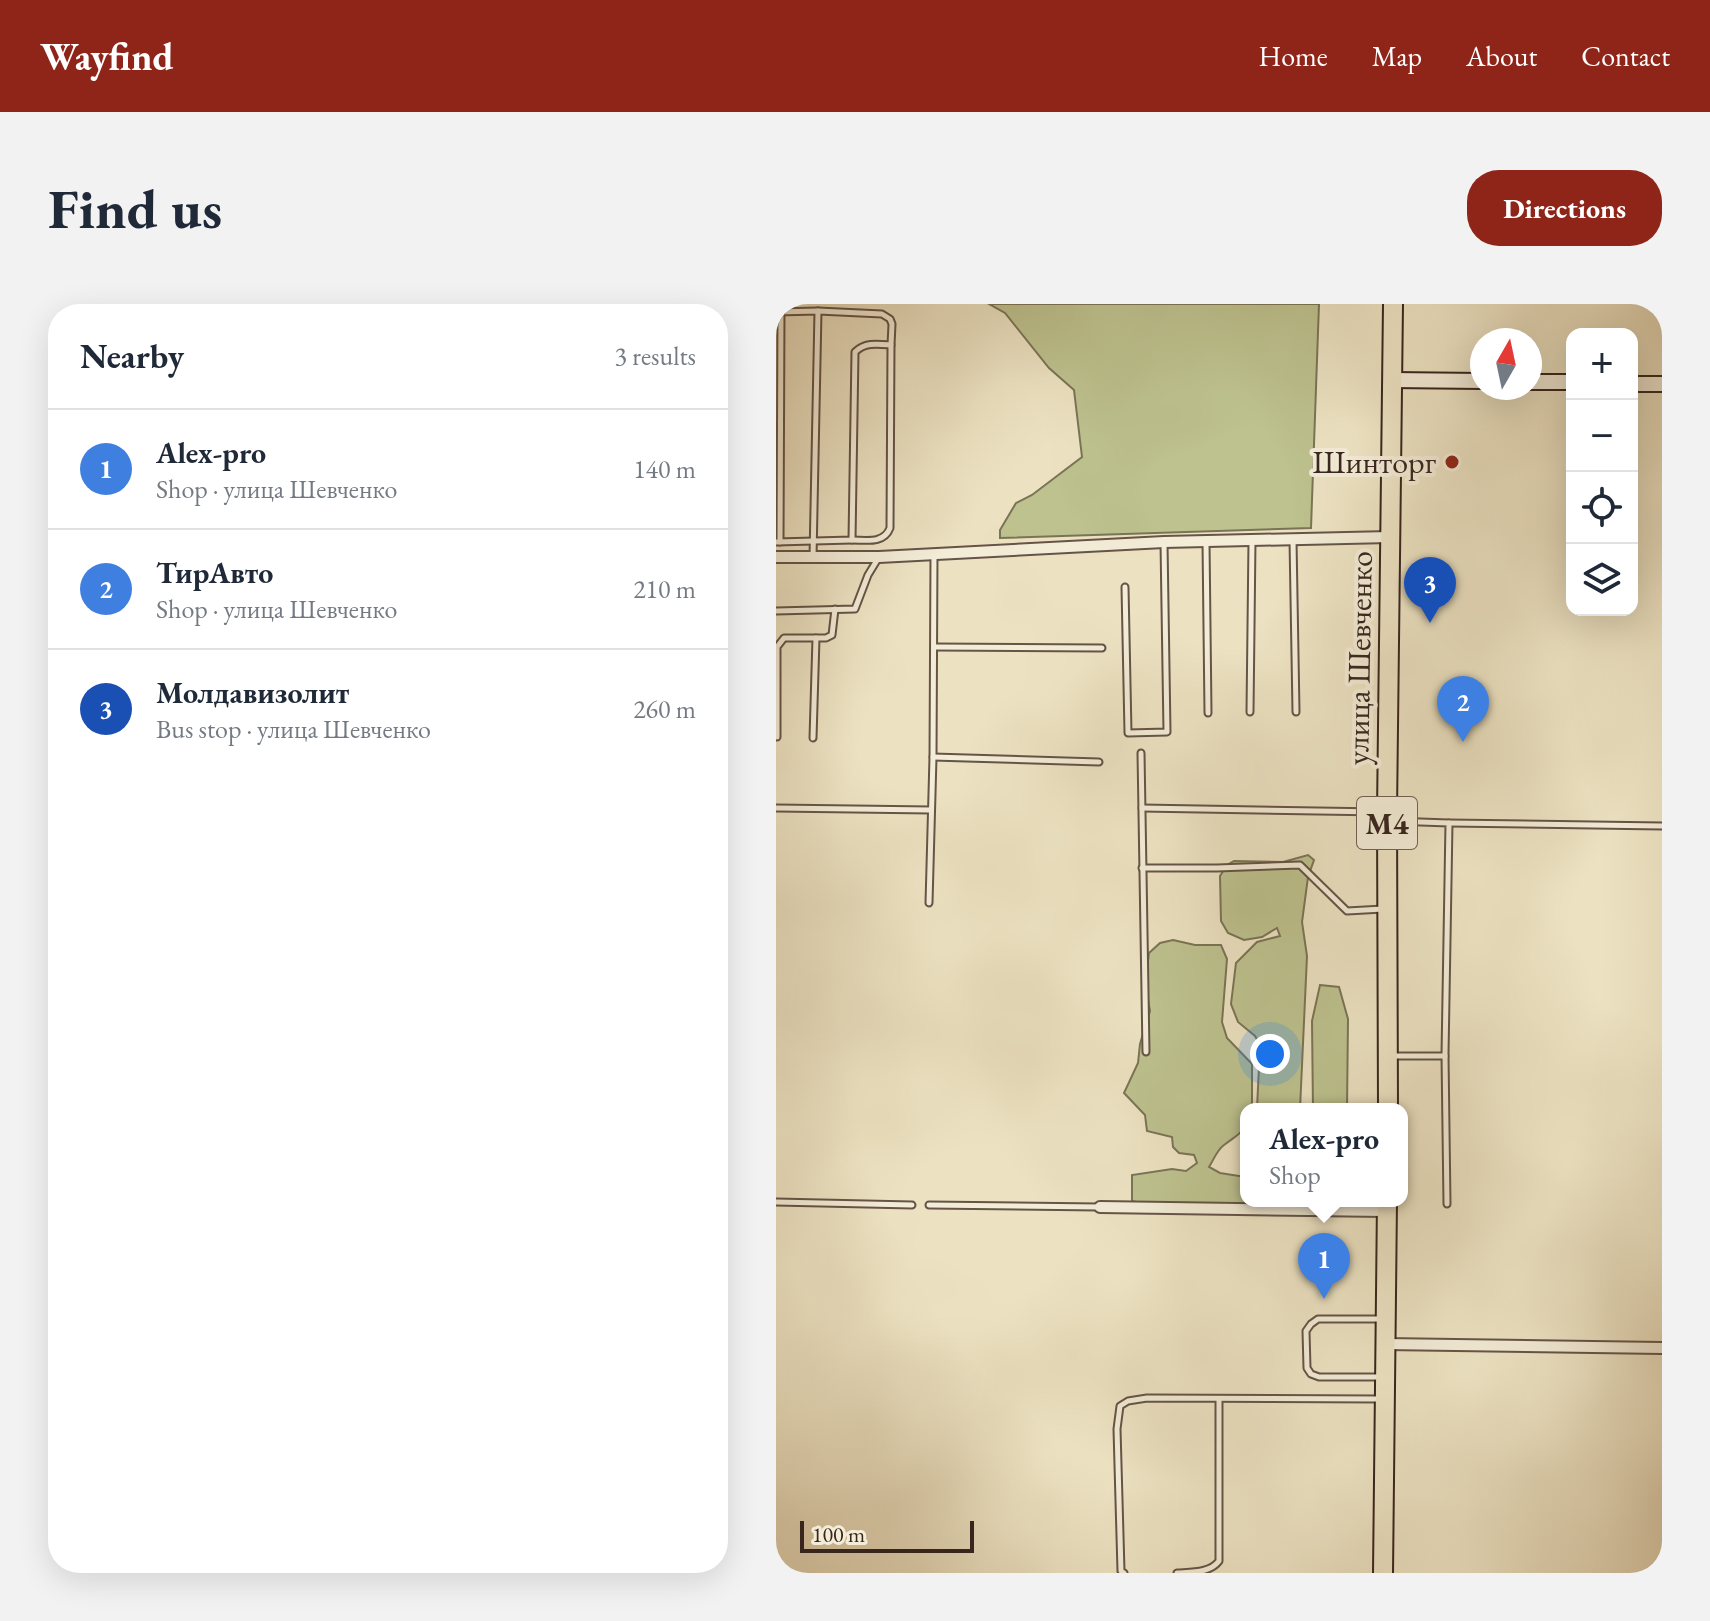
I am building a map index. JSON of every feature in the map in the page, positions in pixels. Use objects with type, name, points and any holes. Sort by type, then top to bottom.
[{"type":"highway","name":"улица Шевченко","points":[[1388,1103],[1387,816],[1393,304]]},
{"type":"highway","points":[[1383,1573],[1386,1207]]},
{"type":"street","points":[[1392,380],[1470,381]]},
{"type":"street","points":[[1542,382],[1566,382]]},
{"type":"street","points":[[1638,384],[1662,384]]},
{"type":"street","points":[[776,557],[879,557],[1164,542],[1390,537]]},
{"type":"street","points":[[1100,1207],[1240,1207]]},
{"type":"street","points":[[1385,1344],[1662,1348]]},
{"type":"lane","points":[[813,558],[818,311]]},
{"type":"lane","points":[[778,312],[882,314],[890,319],[890,528],[881,540],[778,542],[778,312]]},
{"type":"lane","points":[[852,540],[855,352],[861,346],[891,345]]},
{"type":"lane","points":[[1293,539],[1296,712]]},
{"type":"lane","points":[[1250,712],[1252,540]]},
{"type":"lane","points":[[1206,541],[1208,713]]},
{"type":"lane","points":[[1125,587],[1128,733],[1167,732],[1164,542]]},
{"type":"lane","points":[[929,903],[934,554]]},
{"type":"lane","points":[[776,611],[855,609],[868,575],[879,557]]},
{"type":"lane","points":[[777,737],[777,647],[784,638],[826,638],[832,635],[835,609]]},
{"type":"lane","points":[[813,738],[816,638]]},
{"type":"lane","points":[[934,647],[1102,648]]},
{"type":"lane","points":[[1141,753],[1146,1052]]},
{"type":"lane","points":[[933,757],[1099,762]]},
{"type":"lane","points":[[776,808],[931,810]]},
{"type":"lane","points":[[1142,808],[1297,809],[1449,823],[1662,826]]},
{"type":"lane","points":[[1447,1204],[1445,1055],[1449,823]]},
{"type":"lane","points":[[1142,868],[1300,865],[1347,911],[1387,909]]},
{"type":"lane","points":[[1390,1056],[1445,1055]]},
{"type":"lane","points":[[776,1202],[912,1205]]},
{"type":"lane","points":[[929,1205],[1100,1207]]},
{"type":"lane","points":[[1385,1377],[1319,1377],[1311,1374],[1307,1368],[1306,1331],[1318,1319],[1386,1319]]},
{"type":"lane","points":[[1124,1573],[1121,1571],[1117,1485],[1120,1406],[1128,1401],[1147,1398],[1385,1399]]},
{"type":"lane","points":[[1177,1573],[1207,1570],[1219,1561],[1219,1399]]},
{"type":"green space","points":[[989,304],[1319,304],[1311,528],[1000,538],[1000,530],[1016,503],[1032,495],[1082,457],[1074,390],[1049,368],[1005,313]]},
{"type":"green space","points":[[1308,855],[1314,860],[1308,877],[1302,922],[1307,956],[1300,1103],[1257,1103],[1260,1045],[1255,1036],[1238,1022],[1231,1004],[1236,963],[1257,942],[1280,936],[1277,928],[1262,937],[1244,940],[1228,933],[1221,921],[1220,876],[1234,861],[1283,862]]},
{"type":"green space","points":[[1173,940],[1195,945],[1221,945],[1227,959],[1222,1022],[1227,1038],[1252,1064],[1252,1103],[1240,1103],[1240,1133],[1219,1149],[1209,1167],[1220,1173],[1240,1176],[1240,1205],[1147,1205],[1132,1201],[1132,1175],[1172,1169],[1186,1171],[1197,1163],[1194,1155],[1179,1153],[1173,1147],[1172,1137],[1147,1131],[1145,1115],[1124,1093],[1138,1063],[1150,1011],[1145,985],[1149,953],[1160,943]]},
{"type":"green space","points":[[1320,985],[1339,987],[1348,1019],[1347,1103],[1313,1103],[1312,1021]]},
{"type":"place","name":"Шинторг","points":[[1452,462]]},
{"type":"place","name":"Молдавизолит","points":[[1430,623]]},
{"type":"place","name":"ТирАвто","points":[[1463,742]]},
{"type":"place","name":"Alex-pro","points":[[1324,1299]]}]
